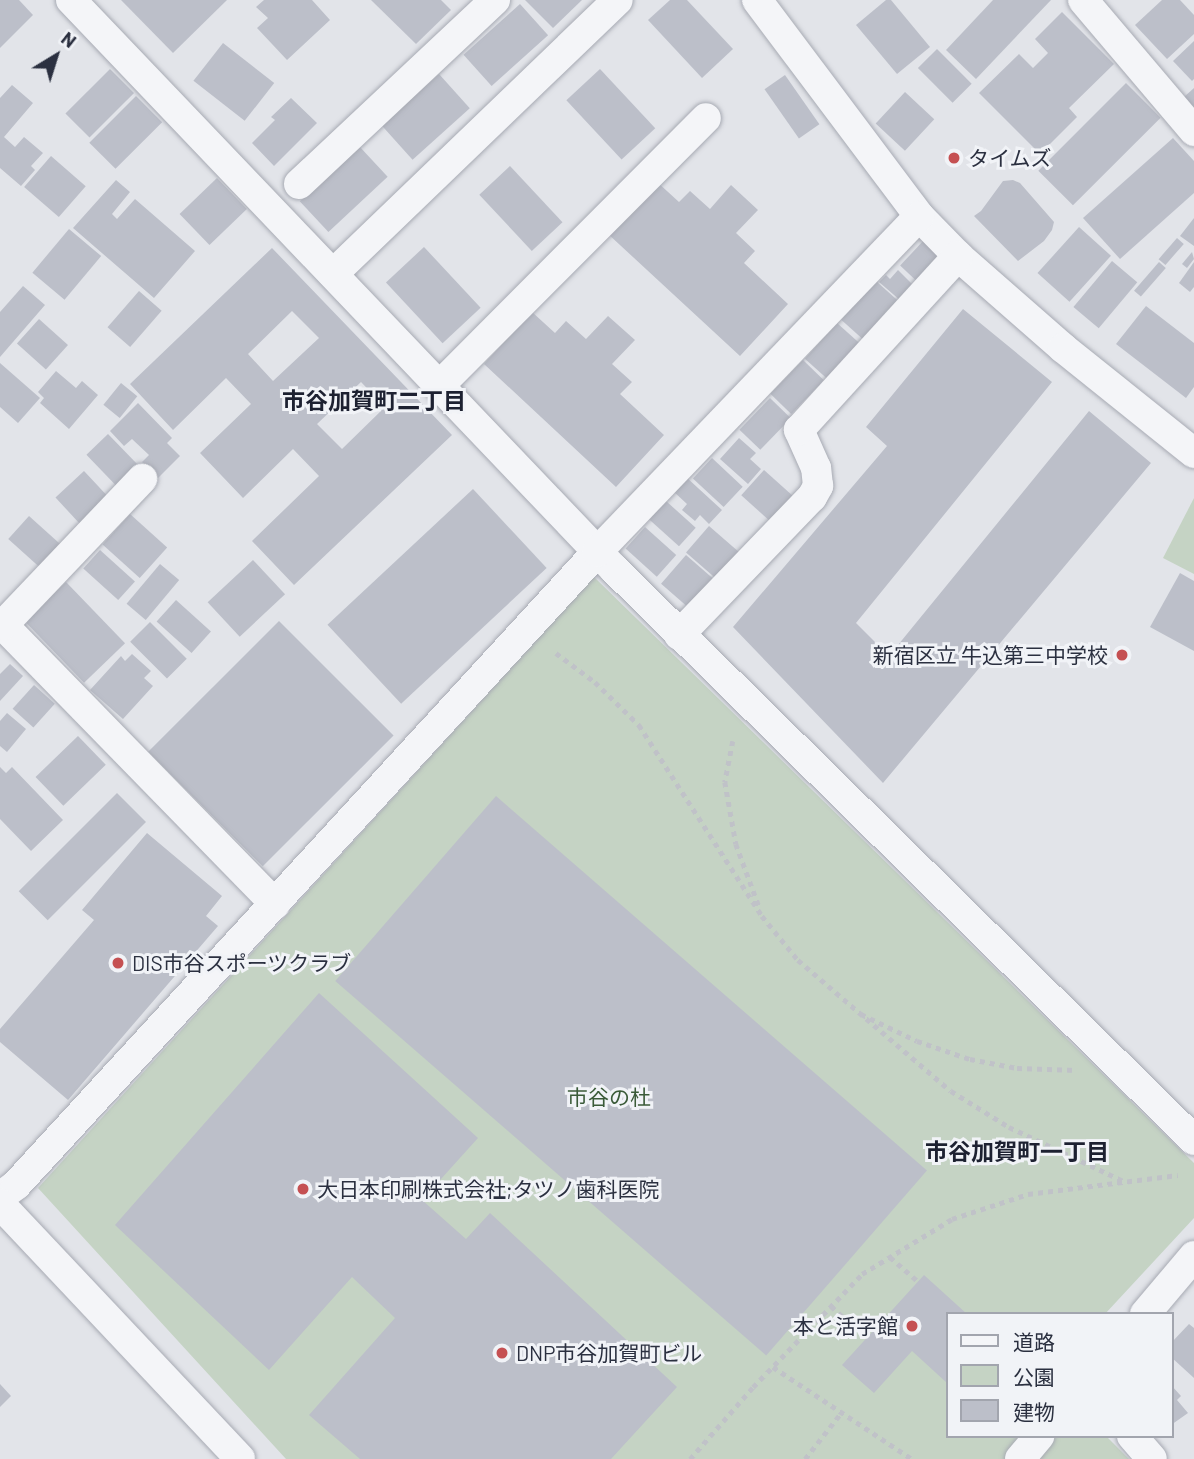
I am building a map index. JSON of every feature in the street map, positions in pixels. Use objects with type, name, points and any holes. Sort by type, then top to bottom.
[{"type":"street","points":[[71,0],[597,552],[1194,1140]]},
{"type":"street","points":[[299,184],[495,0]]},
{"type":"street","points":[[334,274],[618,0]]},
{"type":"street","points":[[757,0],[919,216],[958,256],[1063,348],[1194,453]]},
{"type":"street","points":[[1083,0],[1194,131]]},
{"type":"street","points":[[439,386],[706,118]]},
{"type":"street","points":[[0,1197],[16,1185],[597,552],[919,216]]},
{"type":"street","points":[[679,635],[812,497],[818,485],[816,468],[799,430],[958,256]]},
{"type":"street","points":[[142,479],[1,624],[275,904]]},
{"type":"street","points":[[0,1204],[240,1459]]},
{"type":"street","points":[[1147,1312],[1194,1256]]},
{"type":"street","points":[[1020,1459],[1037,1438]]},
{"type":"street","points":[[1134,1438],[1152,1459]]},
{"type":"path","points":[[556,653],[595,682],[639,725],[762,916],[798,960],[854,1010],[963,1098],[1009,1127],[1123,1181]]},
{"type":"path","points":[[733,741],[725,782],[736,844],[762,916]]},
{"type":"path","points":[[854,1010],[917,1041],[970,1059],[1017,1068],[1077,1070]]},
{"type":"path","points":[[690,1459],[862,1274],[952,1219],[1028,1194],[1178,1175]]},
{"type":"path","points":[[890,1257],[918,1281]]},
{"type":"path","points":[[831,1306],[866,1338]]},
{"type":"path","points":[[773,1367],[912,1459]]},
{"type":"path","points":[[805,1459],[842,1413]]},
{"type":"green space","points":[[1194,498],[1194,574],[1163,558]]},
{"type":"green space","name":"市谷の杜","points":[[594,577],[1194,1163],[1194,1218],[1107,1312],[946,1312],[946,1438],[1108,1438],[1129,1459],[286,1459],[38,1188]]},
{"type":"building","points":[[0,0],[19,0],[33,15],[0,48]]},
{"type":"building","points":[[121,0],[227,0],[173,53]]},
{"type":"building","points":[[264,0],[312,0],[330,20],[287,60],[257,28],[268,18],[256,7]]},
{"type":"building","points":[[371,0],[441,0],[451,10],[416,44]]},
{"type":"building","points":[[525,0],[582,0],[553,28]]},
{"type":"building","points":[[670,0],[687,0],[733,49],[702,78],[648,20]]},
{"type":"building","points":[[886,0],[891,0],[930,47],[897,74],[856,25]]},
{"type":"building","points":[[993,0],[1051,0],[976,79],[946,50]]},
{"type":"building","points":[[1162,0],[1180,0],[1194,15],[1194,34],[1167,59],[1135,25]]},
{"type":"building","points":[[520,4],[548,35],[492,86],[464,55]]},
{"type":"building","points":[[1062,12],[1114,64],[1069,108],[1077,117],[1040,154],[979,93],[1019,54],[1033,68],[1048,53],[1035,39]]},
{"type":"building","points":[[1194,41],[1194,79],[1192,81],[1173,61]]},
{"type":"building","points":[[223,43],[274,83],[245,121],[193,81]]},
{"type":"building","points":[[937,49],[972,84],[953,103],[918,68]]},
{"type":"building","points":[[110,69],[134,93],[89,138],[65,114]]},
{"type":"building","points":[[600,69],[655,128],[622,160],[566,100]]},
{"type":"building","points":[[439,74],[470,108],[413,160],[382,126]]},
{"type":"building","points":[[785,75],[819,124],[799,138],[765,89]]},
{"type":"building","points":[[1126,83],[1161,118],[1073,205],[1038,171]]},
{"type":"building","points":[[12,85],[33,103],[4,137],[15,147],[24,137],[43,153],[31,166],[35,170],[21,186],[0,168],[0,98]]},
{"type":"building","points":[[1194,88],[1194,108],[1184,97]]},
{"type":"building","points":[[905,92],[934,119],[905,151],[876,123]]},
{"type":"building","points":[[136,96],[162,122],[115,169],[89,143]]},
{"type":"building","points":[[291,98],[317,123],[274,166],[252,143],[275,120],[271,117]]},
{"type":"building","points":[[1173,138],[1194,161],[1194,193],[1120,259],[1083,218]]},
{"type":"building","points":[[359,146],[388,177],[328,232],[300,201]]},
{"type":"building","points":[[51,156],[86,186],[59,217],[24,187]]},
{"type":"building","points":[[510,166],[563,222],[532,251],[479,195]]},
{"type":"building","points":[[217,178],[247,209],[209,245],[180,214]]},
{"type":"building","points":[[116,180],[130,192],[112,214],[117,219],[135,199],[195,251],[154,298],[73,228]]},
{"type":"building","points":[[1013,180],[1020,183],[1054,222],[1044,241],[1018,261],[974,216],[981,211],[1003,181]]},
{"type":"building","points":[[656,181],[679,202],[690,191],[710,209],[731,185],[758,210],[736,233],[755,251],[744,263],[788,304],[740,356],[607,233]]},
{"type":"building","points":[[1194,218],[1194,246],[1180,236]]},
{"type":"building","points":[[1079,227],[1111,256],[1069,302],[1038,273]]},
{"type":"building","points":[[69,229],[101,256],[65,300],[32,273]]},
{"type":"building","points":[[1177,238],[1184,244],[1165,265],[1159,259]]},
{"type":"building","points":[[924,240],[942,257],[918,283],[900,266]]},
{"type":"building","points":[[424,247],[481,308],[443,343],[386,282]]},
{"type":"building","points":[[272,248],[452,435],[294,585],[252,541],[319,476],[293,449],[243,498],[200,453],[251,404],[226,378],[173,430],[130,384]],"holes":[[[292,311],[319,338],[273,381],[248,354]],[[361,382],[385,407],[342,449],[317,424]]]},
{"type":"building","points":[[1192,252],[1194,259],[1187,268],[1182,264]]},
{"type":"building","points":[[1112,261],[1137,282],[1099,328],[1073,307]]},
{"type":"building","points":[[1159,262],[1166,268],[1141,297],[1134,291]]},
{"type":"building","points":[[1194,262],[1194,287],[1190,292],[1179,283]]},
{"type":"building","points":[[898,270],[914,286],[901,301],[879,282],[886,275],[890,279]]},
{"type":"building","points":[[876,281],[898,301],[863,340],[841,320]]},
{"type":"building","points":[[23,286],[45,305],[0,357],[0,312]]},
{"type":"building","points":[[139,291],[162,311],[130,347],[108,327]]},
{"type":"building","points":[[1146,306],[1194,343],[1194,387],[1186,398],[1116,344]]},
{"type":"building","points":[[963,309],[1052,382],[856,623],[889,656],[1089,411],[1151,463],[883,783],[733,627],[887,446],[866,427]]},
{"type":"building","points":[[532,312],[555,333],[566,321],[586,339],[608,316],[635,340],[612,364],[632,382],[620,394],[664,435],[616,487],[484,364]]},
{"type":"building","points":[[39,319],[68,345],[46,370],[17,344]]},
{"type":"building","points":[[837,323],[859,343],[827,379],[805,359]]},
{"type":"building","points":[[803,360],[824,380],[791,414],[770,394]]},
{"type":"building","points":[[0,363],[40,398],[18,423],[0,407]]},
{"type":"building","points":[[56,371],[76,388],[82,381],[98,395],[69,429],[40,403],[44,398],[38,392]]},
{"type":"building","points":[[121,383],[137,396],[120,418],[103,405]]},
{"type":"building","points":[[770,398],[791,418],[760,450],[739,430]]},
{"type":"building","points":[[138,403],[172,438],[167,443],[180,456],[158,478],[142,462],[149,455],[132,439],[124,446],[110,431]]},
{"type":"building","points":[[108,434],[139,466],[118,487],[86,455]]},
{"type":"building","points":[[739,438],[756,453],[750,459],[761,469],[748,484],[720,459]]},
{"type":"building","points":[[712,458],[743,487],[724,507],[693,478]]},
{"type":"building","points":[[764,470],[795,498],[772,523],[741,495]]},
{"type":"building","points":[[84,471],[108,497],[79,523],[55,498]]},
{"type":"building","points":[[686,477],[722,510],[709,524],[700,515],[695,521],[682,510],[687,504],[673,491]]},
{"type":"building","points":[[473,489],[547,568],[401,704],[327,625]]},
{"type":"building","points":[[666,501],[696,528],[679,546],[649,520]]},
{"type":"building","points":[[130,514],[167,547],[140,578],[103,544]]},
{"type":"building","points":[[29,516],[61,545],[40,568],[8,539]]},
{"type":"building","points":[[709,526],[743,556],[720,582],[686,552]]},
{"type":"building","points":[[645,527],[676,555],[657,577],[626,549]]},
{"type":"building","points":[[100,550],[135,581],[118,600],[83,569]]},
{"type":"building","points":[[686,555],[712,578],[687,607],[661,584]]},
{"type":"building","points":[[253,560],[285,594],[240,637],[208,602]]},
{"type":"building","points":[[160,564],[179,580],[146,620],[127,604]]},
{"type":"building","points":[[1180,573],[1194,581],[1194,651],[1150,627]]},
{"type":"building","points":[[66,582],[125,643],[84,683],[25,622]]},
{"type":"building","points":[[176,600],[211,631],[192,653],[157,622]]},
{"type":"building","points":[[279,621],[394,736],[263,866],[148,752]]},
{"type":"building","points":[[150,622],[187,659],[167,679],[130,642]]},
{"type":"building","points":[[132,654],[151,671],[144,678],[153,686],[123,719],[90,690],[121,656],[125,661]]},
{"type":"building","points":[[10,664],[23,676],[0,701],[0,674]]},
{"type":"building","points":[[34,685],[55,704],[33,728],[13,709]]},
{"type":"building","points":[[7,713],[26,729],[7,752],[0,746],[0,721]]},
{"type":"building","points":[[78,736],[106,765],[63,806],[36,777]]},
{"type":"building","points":[[0,767],[6,773],[12,767],[63,820],[31,851],[0,819]]},
{"type":"building","points":[[117,793],[146,822],[48,920],[19,891]]},
{"type":"building","points":[[496,796],[927,1171],[766,1356],[335,981]]},
{"type":"building","points":[[147,833],[222,896],[206,916],[218,926],[68,1100],[0,1042],[0,1029],[94,920],[82,910]]},
{"type":"building","points":[[319,993],[478,1138],[422,1200],[466,1239],[490,1213],[677,1387],[611,1459],[360,1459],[309,1415],[395,1318],[352,1277],[269,1370],[115,1225]]},
{"type":"building","name":"本と活字館","points":[[924,1275],[965,1312],[946,1312],[946,1382],[912,1351],[874,1393],[842,1365]]},
{"type":"building","points":[[1189,1324],[1194,1328],[1194,1378],[1173,1359],[1173,1341]]},
{"type":"building","points":[[0,1384],[11,1396],[0,1407]]},
{"type":"building","points":[[1173,1387],[1181,1396],[1177,1400],[1188,1413],[1173,1424]]},
{"type":"place","name":"タイムズ","points":[[954,158]]},
{"type":"place","name":"新宿区立 牛込第三中学校","points":[[1122,655]]},
{"type":"place","name":"DIS市谷スポーツクラブ","points":[[118,963]]},
{"type":"place","name":"大日本印刷株式会社;タツノ歯科医院","points":[[303,1189]]},
{"type":"place","name":"本と活字館","points":[[912,1326]]},
{"type":"place","name":"DNP市谷加賀町ビル","points":[[502,1353]]},
{"type":"district","name":"市谷加賀町二丁目","points":[[374,400]]},
{"type":"district","name":"市谷加賀町一丁目","points":[[1017,1151]]}]
